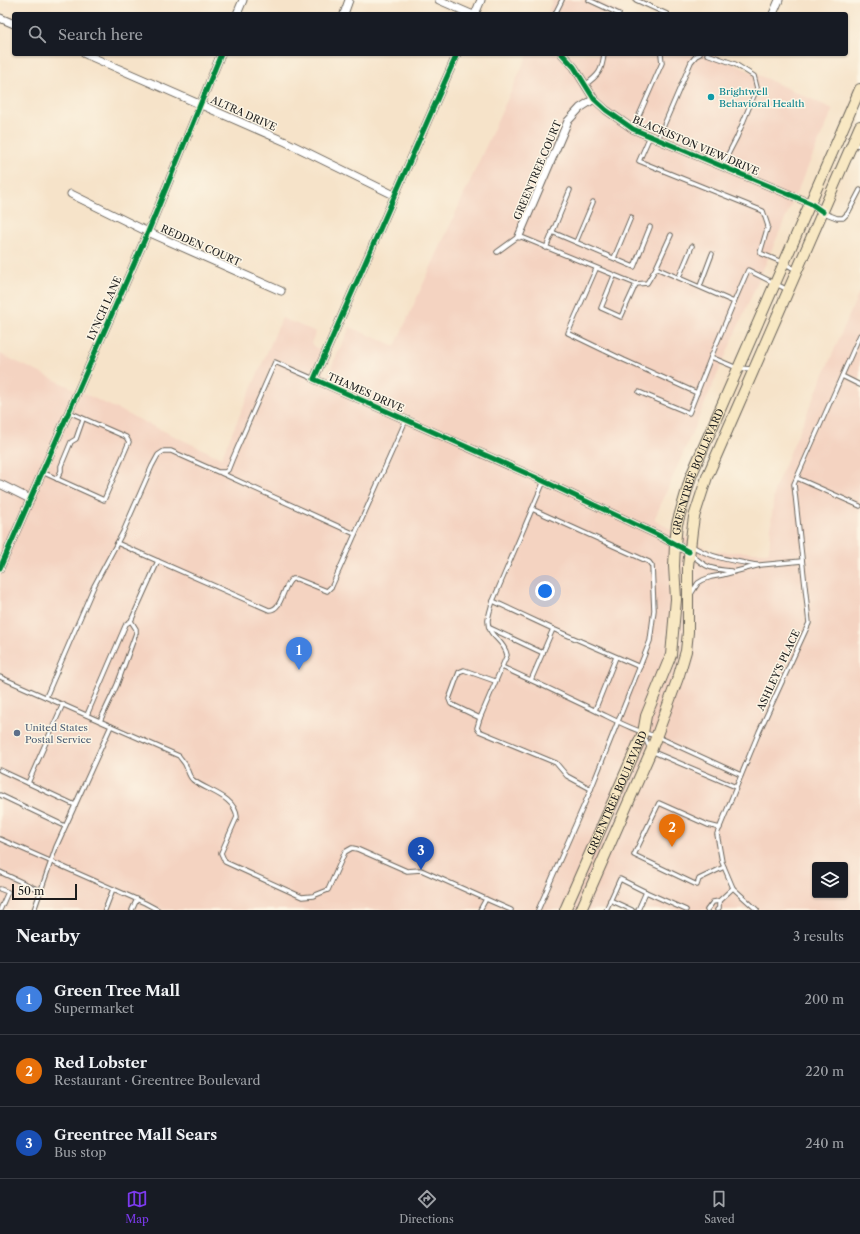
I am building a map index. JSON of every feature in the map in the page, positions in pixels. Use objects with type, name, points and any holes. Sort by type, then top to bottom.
[{"type":"main road","name":"GREENTREE BOULEVARD","points":[[565,910],[643,733],[646,716],[671,655],[676,600],[674,566],[677,524],[691,476],[859,92]]},
{"type":"main road","name":"GREENTREE BOULEVARD","points":[[580,910],[651,751],[679,675],[686,650],[688,632],[689,549],[694,517],[707,477],[823,212],[856,145],[860,126]]},
{"type":"main road","points":[[839,136],[856,145]]},
{"type":"street","points":[[238,12],[243,0]]},
{"type":"street","points":[[345,12],[349,0]]},
{"type":"street","points":[[439,0],[466,12]]},
{"type":"street","points":[[476,12],[481,0]]},
{"type":"street","points":[[774,12],[780,0]]},
{"type":"street","points":[[0,18],[12,23]]},
{"type":"street","name":"ALTRA DRIVE","points":[[90,56],[286,142],[394,195]]},
{"type":"street","name":"LYNCH LANE","points":[[0,568],[148,232],[220,56]]},
{"type":"street","name":"THAMES DRIVE","points":[[456,56],[314,379],[544,481],[660,536],[675,545],[689,549]]},
{"type":"street","name":"BLACKISTON VIEW DRIVE","points":[[564,56],[574,68],[594,99],[606,110],[633,129],[810,203],[823,212]]},
{"type":"street","name":"GREENTREE COURT","points":[[519,236],[568,121],[580,108],[594,99]]},
{"type":"street","name":"REDDEN COURT","points":[[71,194],[148,232],[281,291]]},
{"type":"street","points":[[0,484],[30,499]]},
{"type":"lane","points":[[556,12],[562,0]]},
{"type":"lane","points":[[589,0],[615,12]]},
{"type":"lane","points":[[636,0],[663,12]]},
{"type":"lane","points":[[585,85],[598,76],[602,67],[604,56]]},
{"type":"lane","points":[[633,129],[662,63],[661,56]]},
{"type":"lane","points":[[658,139],[691,62],[696,56]]},
{"type":"lane","points":[[713,56],[735,64],[754,76],[757,88],[737,137],[722,166]]},
{"type":"lane","points":[[650,136],[639,161],[763,211],[768,226],[760,253],[797,270]]},
{"type":"lane","points":[[546,248],[570,190]]},
{"type":"lane","points":[[823,212],[837,218],[843,218],[860,190]]},
{"type":"lane","points":[[576,242],[593,202]]},
{"type":"lane","points":[[614,258],[631,217]]},
{"type":"lane","points":[[552,232],[634,267],[650,227]]},
{"type":"lane","points":[[497,252],[519,236],[614,276],[636,284],[647,283],[656,268],[671,235]]},
{"type":"lane","points":[[679,277],[692,246]]},
{"type":"lane","points":[[700,286],[712,254]]},
{"type":"lane","points":[[656,268],[700,286],[734,302],[733,303]]},
{"type":"lane","points":[[596,269],[568,333],[697,393]]},
{"type":"lane","points":[[639,392],[689,413],[733,303],[748,270],[788,290]]},
{"type":"lane","points":[[614,276],[601,308],[621,317],[636,284]]},
{"type":"lane","name":"ASHLEY'S PLACE","points":[[757,910],[733,888],[722,862],[717,834],[759,732],[809,623],[794,484],[860,334]]},
{"type":"lane","points":[[711,358],[737,368],[754,369]]},
{"type":"lane","points":[[218,472],[225,472],[228,470],[275,362],[314,379]]},
{"type":"lane","points":[[842,376],[860,385]]},
{"type":"lane","points":[[42,472],[104,500],[129,442],[126,437],[69,412]]},
{"type":"lane","points":[[57,479],[61,471],[61,466],[72,442],[76,439],[84,418]]},
{"type":"lane","points":[[117,543],[271,611],[277,607],[287,583],[292,578],[325,591],[328,590],[331,588],[406,420]]},
{"type":"lane","points":[[46,697],[94,586],[117,543],[152,466],[158,455],[164,451],[171,451],[218,472],[232,480],[355,534]]},
{"type":"lane","points":[[797,478],[860,506]]},
{"type":"lane","points":[[544,481],[493,601],[488,620],[490,628],[494,636],[506,647],[507,655],[495,681],[477,728],[479,731],[556,763],[567,776],[591,789]]},
{"type":"lane","points":[[532,510],[649,562],[652,566],[654,610],[650,641],[640,667],[591,789],[538,910]]},
{"type":"lane","points":[[689,549],[736,561],[760,565]]},
{"type":"lane","points":[[689,549],[702,564],[710,568],[734,572]]},
{"type":"lane","points":[[87,715],[126,624],[131,621],[158,561]]},
{"type":"lane","points":[[688,603],[694,590],[702,580],[760,565],[802,561]]},
{"type":"lane","points":[[493,601],[640,667]]},
{"type":"lane","points":[[100,720],[117,685],[136,633],[136,629],[131,621]]},
{"type":"lane","points":[[490,628],[543,653]]},
{"type":"lane","points":[[531,680],[553,629]]},
{"type":"lane","points":[[595,710],[616,657]]},
{"type":"lane","points":[[502,667],[618,722],[643,733],[656,736],[741,775]]},
{"type":"lane","points":[[480,718],[451,704],[449,699],[459,672],[464,670],[495,681]]},
{"type":"lane","points":[[0,677],[179,756],[192,780],[218,793],[233,807],[237,813],[237,817],[221,853],[225,862],[238,868],[302,897],[313,896],[328,890],[345,852],[355,848],[407,871],[421,870],[510,910]]},
{"type":"lane","points":[[28,783],[63,704]]},
{"type":"lane","points":[[34,910],[51,862],[66,826],[111,726]]},
{"type":"lane","points":[[643,733],[651,751],[736,787]]},
{"type":"lane","points":[[0,770],[75,805]]},
{"type":"lane","points":[[0,795],[66,826]]},
{"type":"lane","points":[[720,828],[708,825],[659,803],[634,856],[697,885],[699,879],[724,866]]},
{"type":"lane","points":[[0,839],[137,899],[158,910]]},
{"type":"lane","points":[[0,872],[40,891]]},
{"type":"lane","points":[[606,910],[620,879],[686,910]]},
{"type":"lane","points":[[707,910],[713,902],[719,901],[733,888]]},
{"type":"lane","points":[[0,889],[8,892],[0,910]]},
{"type":"lane","points":[[105,910],[113,889]]},
{"type":"lane","points":[[638,910],[646,892]]},
{"type":"lane","points":[[132,910],[137,899]]},
{"type":"lane","points":[[480,910],[486,899]]},
{"type":"lane","points":[[610,900],[632,910]]},
{"type":"lane","points":[[717,910],[719,901]]},
{"type":"shaded area","points":[[553,0],[595,0],[621,12],[548,12]]},
{"type":"shaded area","points":[[527,56],[716,56],[833,109],[654,520],[712,552],[769,552],[774,490],[860,290],[860,910],[0,910],[0,354],[221,458],[282,318],[316,332],[311,343],[314,347],[320,349],[326,378],[350,327],[395,346]]},
{"type":"cycle path","points":[[0,568],[148,232],[220,56]]},
{"type":"cycle path","points":[[456,56],[314,379],[537,478],[660,536],[689,552]]},
{"type":"cycle path","points":[[564,56],[574,67],[594,99],[606,110],[633,129],[810,203],[823,212]]},
{"type":"place","name":"Brightwell Behavioral Health","points":[[711,97]]},
{"type":"place","name":"Green Tree Mall","points":[[299,670]]},
{"type":"place","name":"United States Postal Service","points":[[17,733]]},
{"type":"place","name":"Red Lobster","points":[[672,847]]},
{"type":"place","name":"Greentree Mall Sears","points":[[421,870]]}]
